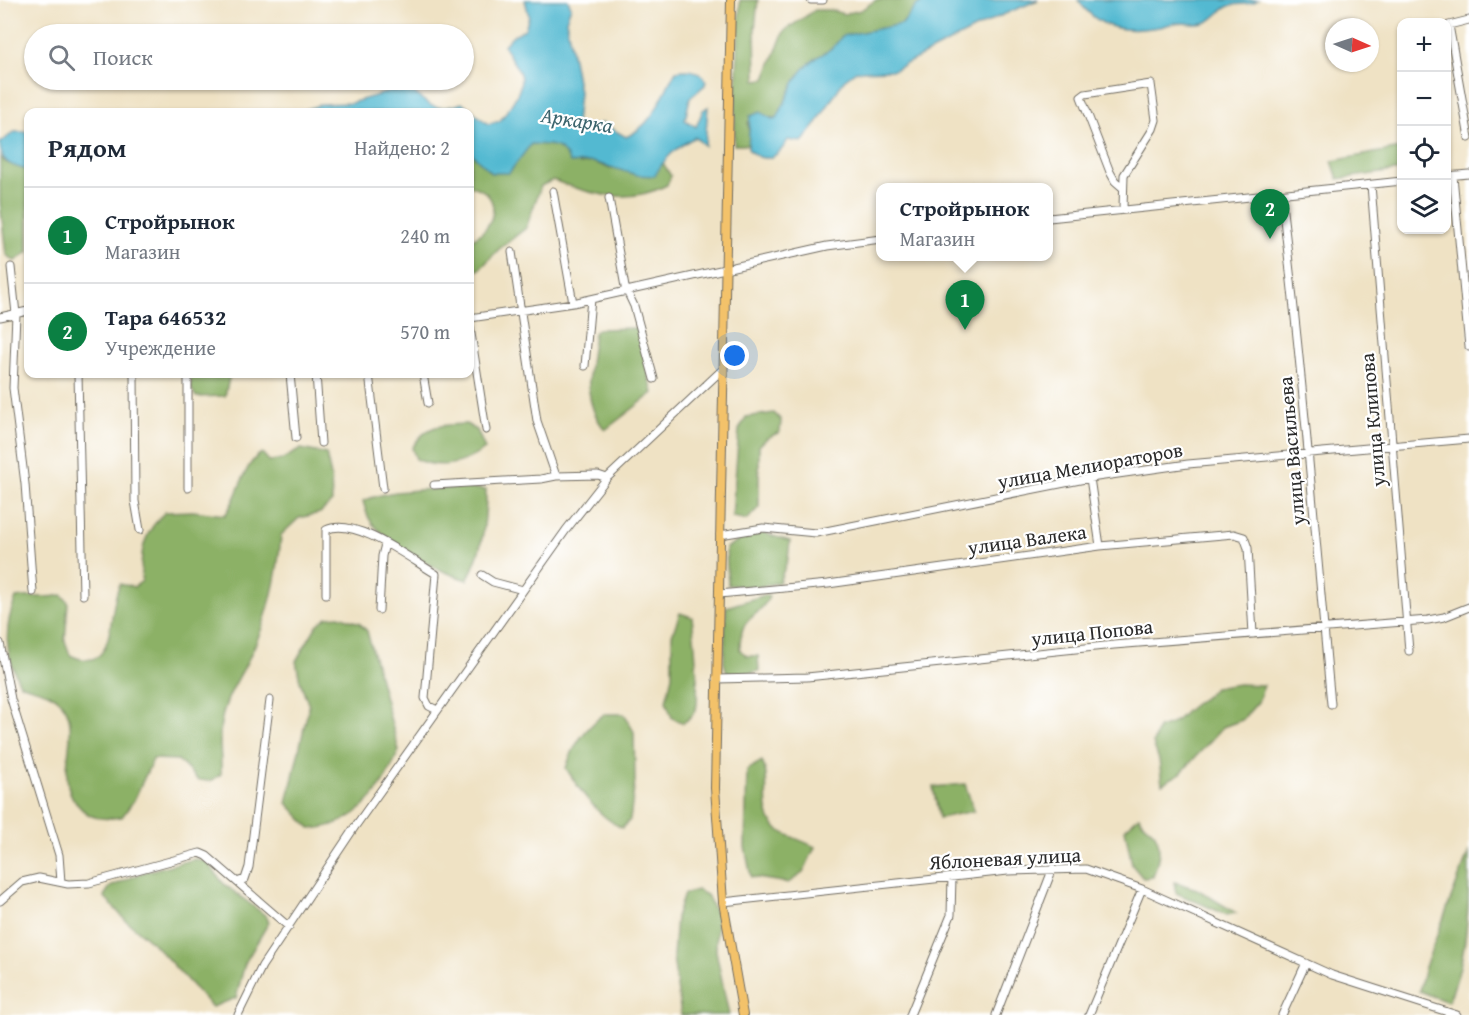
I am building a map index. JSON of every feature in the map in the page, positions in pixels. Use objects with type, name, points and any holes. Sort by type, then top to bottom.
[{"type":"main road","points":[[731,0],[715,800],[723,902],[743,1015]]},
{"type":"street","points":[[812,0],[823,0]]},
{"type":"street","points":[[1469,20],[1449,25],[1469,138]]},
{"type":"street","points":[[1122,187],[1110,172],[1082,97],[1085,94],[1151,84],[1156,120],[1124,175],[1123,208]]},
{"type":"street","points":[[1451,176],[1469,174]]},
{"type":"street","points":[[1450,180],[1469,347]]},
{"type":"street","points":[[1053,217],[1123,208],[1397,182]]},
{"type":"street","name":"улица Клипова","points":[[1371,185],[1390,446],[1409,651]]},
{"type":"street","points":[[553,191],[573,303]]},
{"type":"street","name":"улица Васильева","points":[[1281,195],[1305,401],[1307,454],[1331,704]]},
{"type":"street","points":[[609,198],[626,287],[654,379]]},
{"type":"street","points":[[474,317],[573,303],[629,291],[678,277],[725,270],[827,246],[876,240]]},
{"type":"street","points":[[512,252],[537,421],[556,476]]},
{"type":"street","points":[[11,267],[16,314],[13,388],[25,484],[33,592]]},
{"type":"street","points":[[585,366],[591,299]]},
{"type":"street","points":[[0,317],[24,312]]},
{"type":"street","points":[[474,353],[486,430]]},
{"type":"street","points":[[238,1015],[262,966],[437,710],[607,478],[723,369]]},
{"type":"street","points":[[78,378],[83,595]]},
{"type":"street","points":[[134,378],[135,501],[140,530]]},
{"type":"street","points":[[188,378],[188,489]]},
{"type":"street","points":[[290,378],[296,438]]},
{"type":"street","points":[[316,378],[321,443]]},
{"type":"street","points":[[369,378],[383,488]]},
{"type":"street","points":[[424,378],[428,404]]},
{"type":"street","name":"улица Мелиораторов","points":[[720,536],[763,528],[816,534],[1090,478],[1188,464],[1469,439]]},
{"type":"street","points":[[434,485],[541,479],[556,476],[598,475],[607,478]]},
{"type":"street","points":[[1090,478],[1100,546]]},
{"type":"street","points":[[326,594],[326,530],[336,525],[356,528],[436,574],[425,698],[429,706],[437,710]]},
{"type":"street","name":"улица Валека","points":[[718,594],[828,584],[1100,546],[1234,534],[1244,537],[1248,548],[1253,634]]},
{"type":"street","points":[[379,610],[385,544]]},
{"type":"street","points":[[482,575],[494,582],[523,590]]},
{"type":"street","name":"улица Попова","points":[[716,679],[807,677],[1114,645],[1444,617],[1469,607]]},
{"type":"street","points":[[0,643],[11,699],[59,855],[61,882]]},
{"type":"street","points":[[237,882],[245,879],[249,867],[270,700]]},
{"type":"street","points":[[0,901],[22,882],[39,878],[89,883],[200,853],[207,856],[289,927]]},
{"type":"street","points":[[996,1015],[1053,868]]},
{"type":"street","name":"Яблоневая улица","points":[[723,902],[1053,868],[1099,872],[1357,985],[1457,1015]]},
{"type":"street","points":[[910,1015],[951,915],[952,877]]},
{"type":"street","points":[[1089,1015],[1142,889]]},
{"type":"street","points":[[1282,1015],[1306,963]]},
{"type":"green space","points":[[740,0],[758,0],[755,29],[756,80],[765,79],[784,31],[815,10],[830,10],[844,14],[861,10],[876,0],[926,0],[917,6],[902,24],[842,37],[803,70],[794,82],[777,118],[766,117],[748,122],[750,145],[734,145]]},
{"type":"green space","points":[[531,144],[557,145],[580,164],[593,162],[612,169],[662,161],[671,176],[667,185],[653,191],[624,196],[610,196],[582,190],[553,180],[541,186],[526,228],[498,250],[480,269],[474,271],[474,238],[486,228],[493,211],[488,195],[474,187],[474,156],[492,173],[523,153]]},
{"type":"green space","points":[[1397,149],[1397,171],[1338,179],[1332,161]]},
{"type":"green space","points":[[0,156],[5,162],[24,169],[24,255],[15,261],[6,255],[0,202]]},
{"type":"green space","points":[[637,328],[653,393],[605,430],[597,418],[589,395],[589,371],[594,333],[598,329]]},
{"type":"green space","points":[[191,378],[229,378],[225,396],[196,397],[191,388]]},
{"type":"green space","points":[[774,413],[781,420],[780,432],[767,438],[759,446],[759,507],[747,520],[732,517],[739,430],[746,417]]},
{"type":"green space","points":[[466,424],[477,430],[485,449],[452,464],[434,464],[416,459],[412,448],[423,434],[435,427]]},
{"type":"green space","points":[[301,449],[326,454],[331,476],[332,502],[320,513],[299,518],[281,535],[275,581],[267,612],[250,656],[229,696],[223,713],[220,735],[221,774],[211,781],[198,780],[178,760],[153,759],[134,800],[122,817],[97,818],[92,816],[77,804],[70,793],[67,768],[70,728],[69,717],[64,706],[50,694],[20,684],[11,663],[8,631],[16,598],[62,595],[68,602],[65,641],[70,655],[86,660],[97,657],[104,649],[108,638],[120,584],[134,587],[142,581],[141,561],[144,543],[152,527],[165,512],[193,511],[225,515],[250,464],[256,458],[262,453],[269,461],[281,460]]},
{"type":"green space","points":[[465,487],[486,490],[482,536],[477,558],[467,580],[430,565],[380,532],[370,521],[363,501],[401,491]]},
{"type":"green space","points":[[763,533],[790,541],[788,559],[779,582],[758,587],[728,585],[726,548],[739,540]]},
{"type":"green space","points":[[765,595],[769,597],[764,605],[743,629],[740,650],[747,656],[758,656],[759,671],[744,674],[727,673],[724,663],[726,607]]},
{"type":"green space","points":[[680,613],[692,617],[697,679],[696,709],[694,714],[683,723],[672,718],[666,701],[672,676],[672,635]]},
{"type":"green space","points":[[339,616],[359,623],[367,631],[399,751],[382,784],[358,812],[336,824],[311,829],[287,803],[309,706],[296,661],[317,625],[327,617]]},
{"type":"green space","points":[[1238,684],[1264,685],[1258,702],[1242,720],[1223,727],[1181,773],[1162,784],[1159,760],[1153,743],[1158,728],[1177,720],[1214,688]]},
{"type":"green space","points":[[604,714],[624,714],[634,732],[635,781],[630,820],[622,828],[597,810],[566,768],[580,738]]},
{"type":"green space","points":[[762,761],[771,820],[779,830],[815,847],[803,873],[788,883],[751,877],[745,847],[747,770]]},
{"type":"green space","points":[[965,784],[974,811],[939,818],[933,787]]},
{"type":"green space","points":[[1139,816],[1155,834],[1159,845],[1153,877],[1143,878],[1132,865],[1125,829]]},
{"type":"green space","points":[[1469,851],[1468,909],[1464,947],[1448,1002],[1419,991],[1425,967]]},
{"type":"green space","points":[[195,859],[207,862],[224,884],[266,916],[269,922],[245,963],[236,998],[212,1007],[153,943],[125,920],[104,896],[110,887],[144,872]]},
{"type":"green space","points":[[1174,882],[1197,889],[1236,913],[1227,915],[1176,893]]},
{"type":"green space","points":[[697,890],[707,895],[717,916],[716,951],[729,1015],[681,1015],[673,957],[676,917],[684,894]]},
{"type":"water","points":[[525,0],[568,0],[571,7],[566,20],[579,92],[576,124],[586,128],[602,123],[626,137],[644,125],[651,117],[676,71],[692,71],[700,74],[706,80],[705,85],[690,98],[685,120],[696,127],[703,110],[708,107],[705,146],[695,137],[688,141],[667,158],[655,176],[637,175],[593,162],[570,163],[567,156],[555,146],[531,144],[509,173],[492,173],[474,156],[474,113],[488,124],[500,121],[515,99],[520,86],[520,74],[504,45],[512,36],[525,29],[529,16]]},
{"type":"water","points":[[926,0],[1038,0],[998,17],[894,70],[856,71],[844,80],[802,142],[788,140],[776,155],[765,158],[748,149],[750,116],[761,112],[772,119],[777,118],[794,82],[803,70],[834,46],[842,36],[902,24],[917,5]]},
{"type":"water","points":[[1078,0],[1258,0],[1227,7],[1205,23],[1175,23],[1135,30],[1113,27],[1104,23],[1095,18]]},
{"type":"water","points":[[391,91],[415,93],[436,107],[442,108],[310,108],[321,104],[351,103]]},
{"type":"water","points":[[462,103],[468,108],[442,108],[448,107]]},
{"type":"water","points":[[14,132],[24,132],[24,169],[11,165],[4,159],[0,143]]},
{"type":"place","name":"Тара 646532","points":[[1270,239]]},
{"type":"place","name":"Стройрынок","points":[[965,330]]},
{"type":"water label","name":"Аркарка","points":[[577,120]]}]
